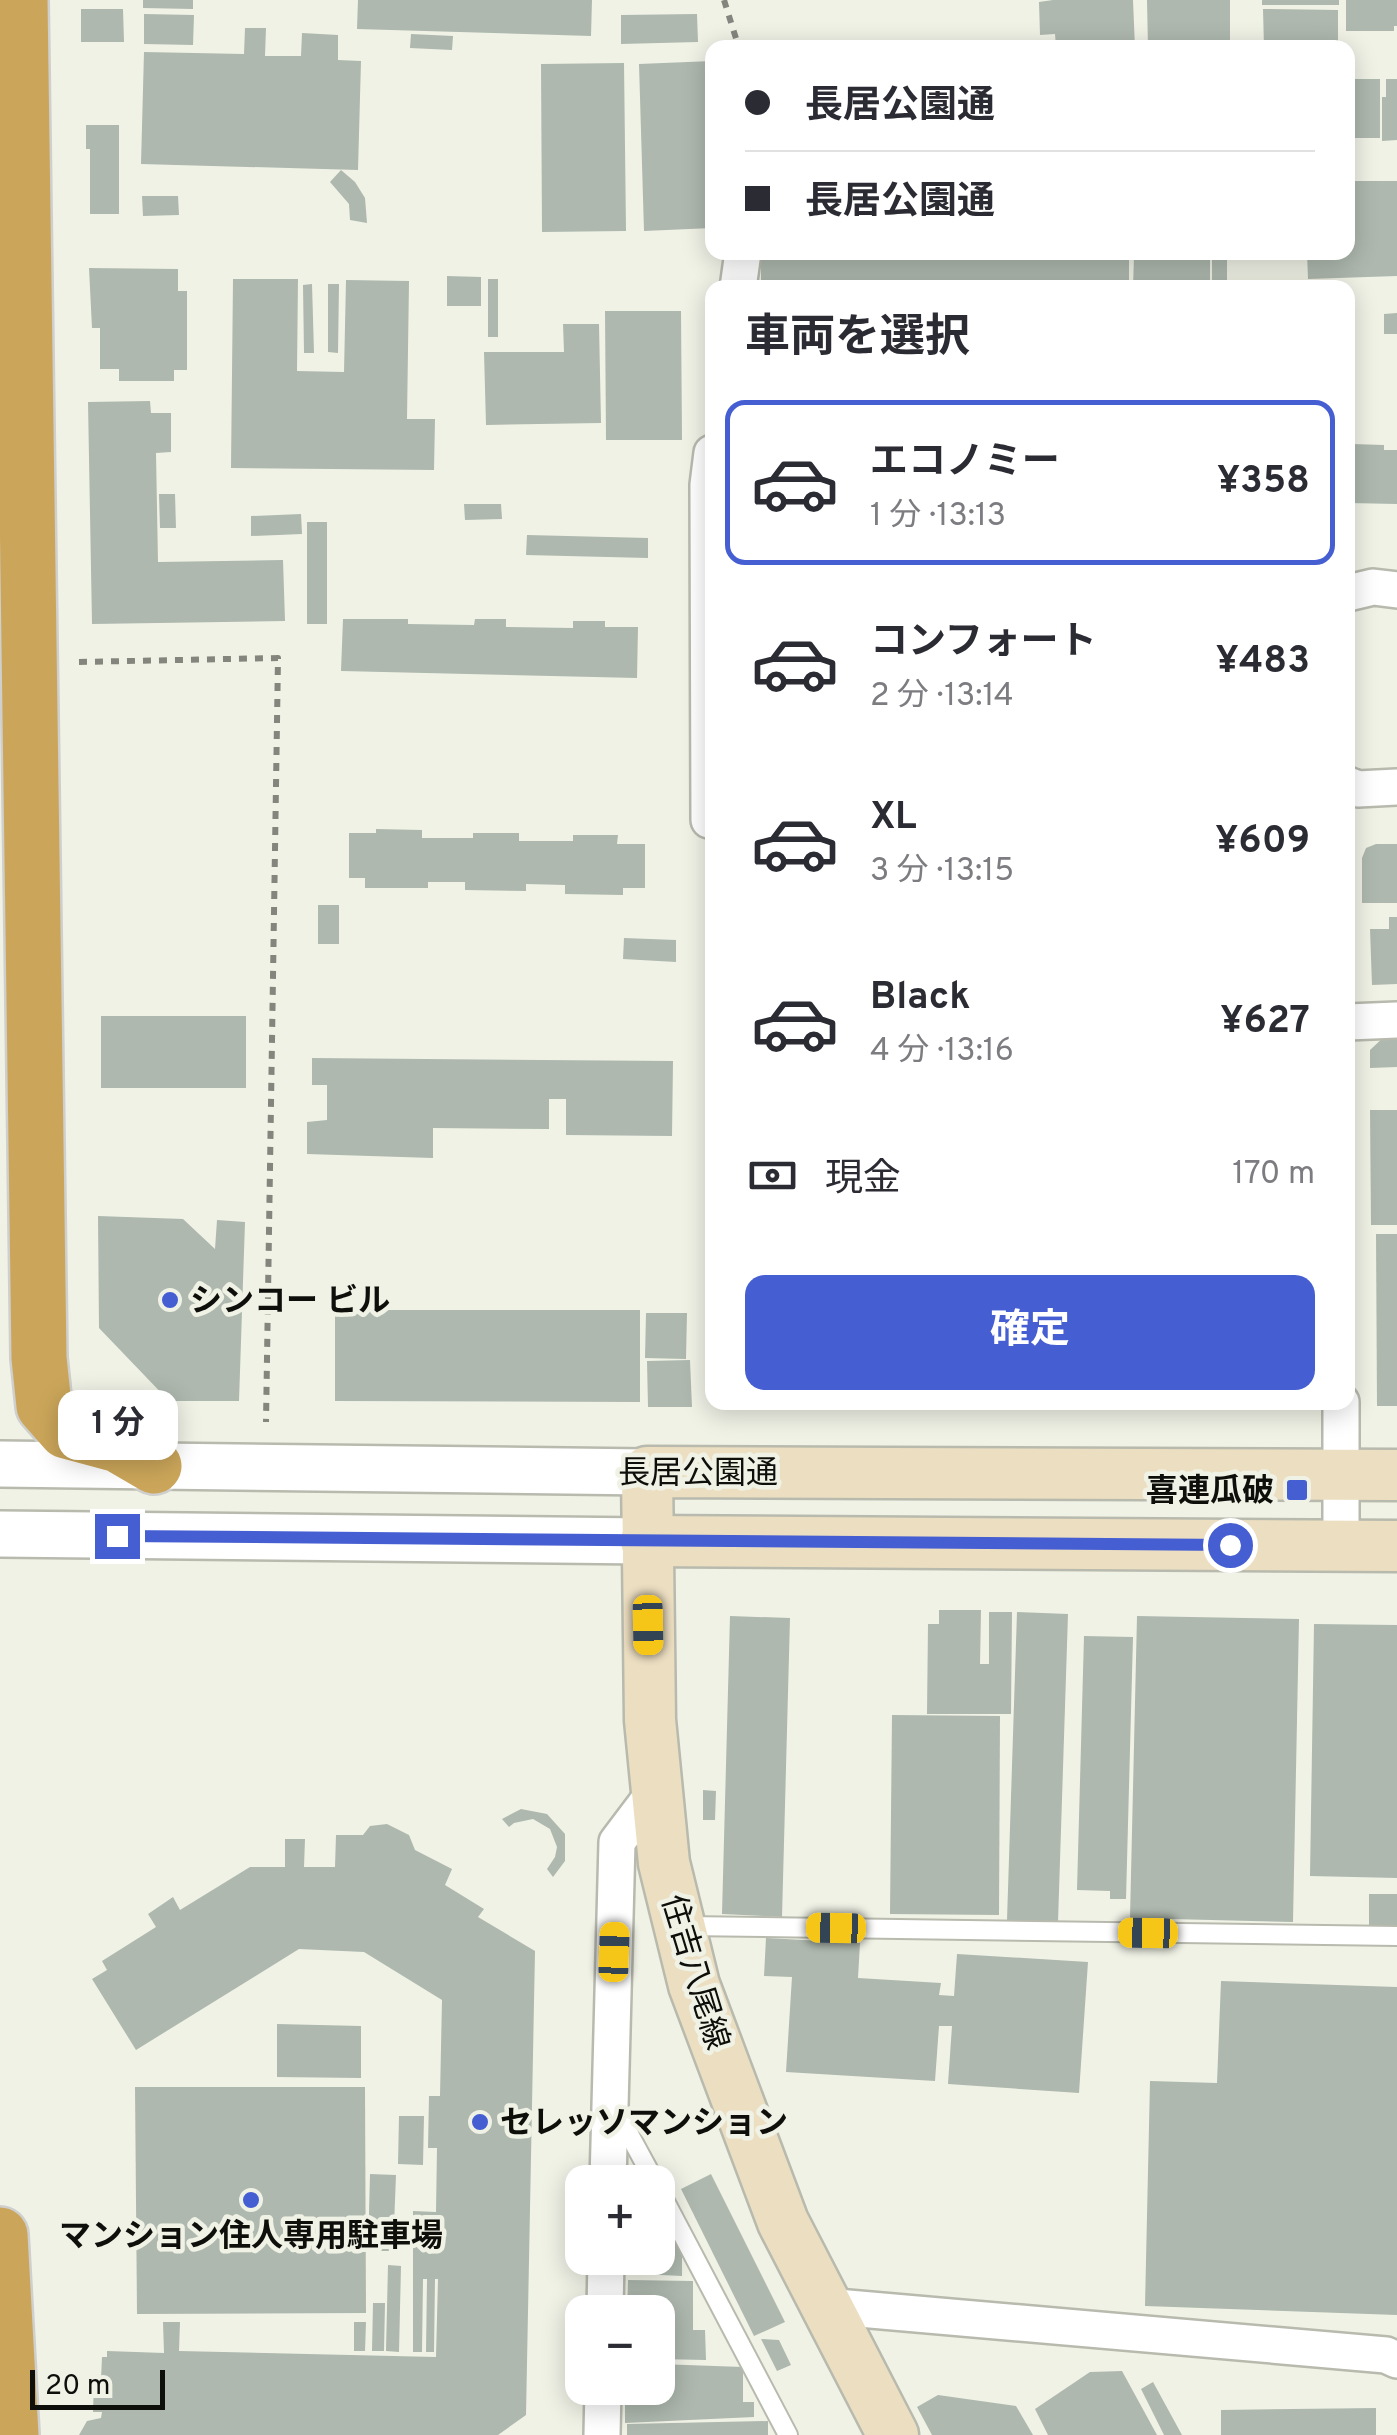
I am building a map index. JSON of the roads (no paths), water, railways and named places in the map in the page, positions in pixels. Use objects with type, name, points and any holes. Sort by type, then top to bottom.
[{"type":"highway","points":[[20,0],[39,1358],[44,1406],[66,1430],[118,1446],[154,1466]]},
{"type":"highway","points":[[0,2235],[11,2435]]},
{"type":"main road","name":"長居公園通","points":[[647,1472],[1397,1475]]},
{"type":"main road","name":"住吉八尾線","points":[[647,1472],[650,1720],[664,1863],[694,1984],[784,2222],[893,2435]]},
{"type":"main road","points":[[646,1541],[1397,1546]]},
{"type":"street","points":[[1355,591],[1373,587],[1397,590]]},
{"type":"street","points":[[1355,787],[1397,786]]},
{"type":"street","points":[[1355,1022],[1397,1020]]},
{"type":"street","points":[[1341,1410],[1341,1545]]},
{"type":"street","name":"長居公園通","points":[[0,1464],[647,1472]]},
{"type":"street","points":[[0,1534],[646,1541]]},
{"type":"street","points":[[608,2165],[617,1842],[657,1789]]},
{"type":"street","points":[[825,2306],[1386,2355],[1397,2360]]},
{"type":"street","points":[[602,2435],[603,2405]]},
{"type":"lane","points":[[680,1926],[1397,1936]]},
{"type":"lane","points":[[610,2098],[645,2165]]},
{"type":"lane","points":[[675,2221],[788,2435]]},
{"type":"place","name":"シンコー ビル","points":[[170,1300]]},
{"type":"place","name":"喜連瓜破","points":[[1297,1490]]},
{"type":"place","name":"セレッソマンション","points":[[480,2122]]},
{"type":"place","name":"マンション住人専用駐車場","points":[[251,2200]]}]
